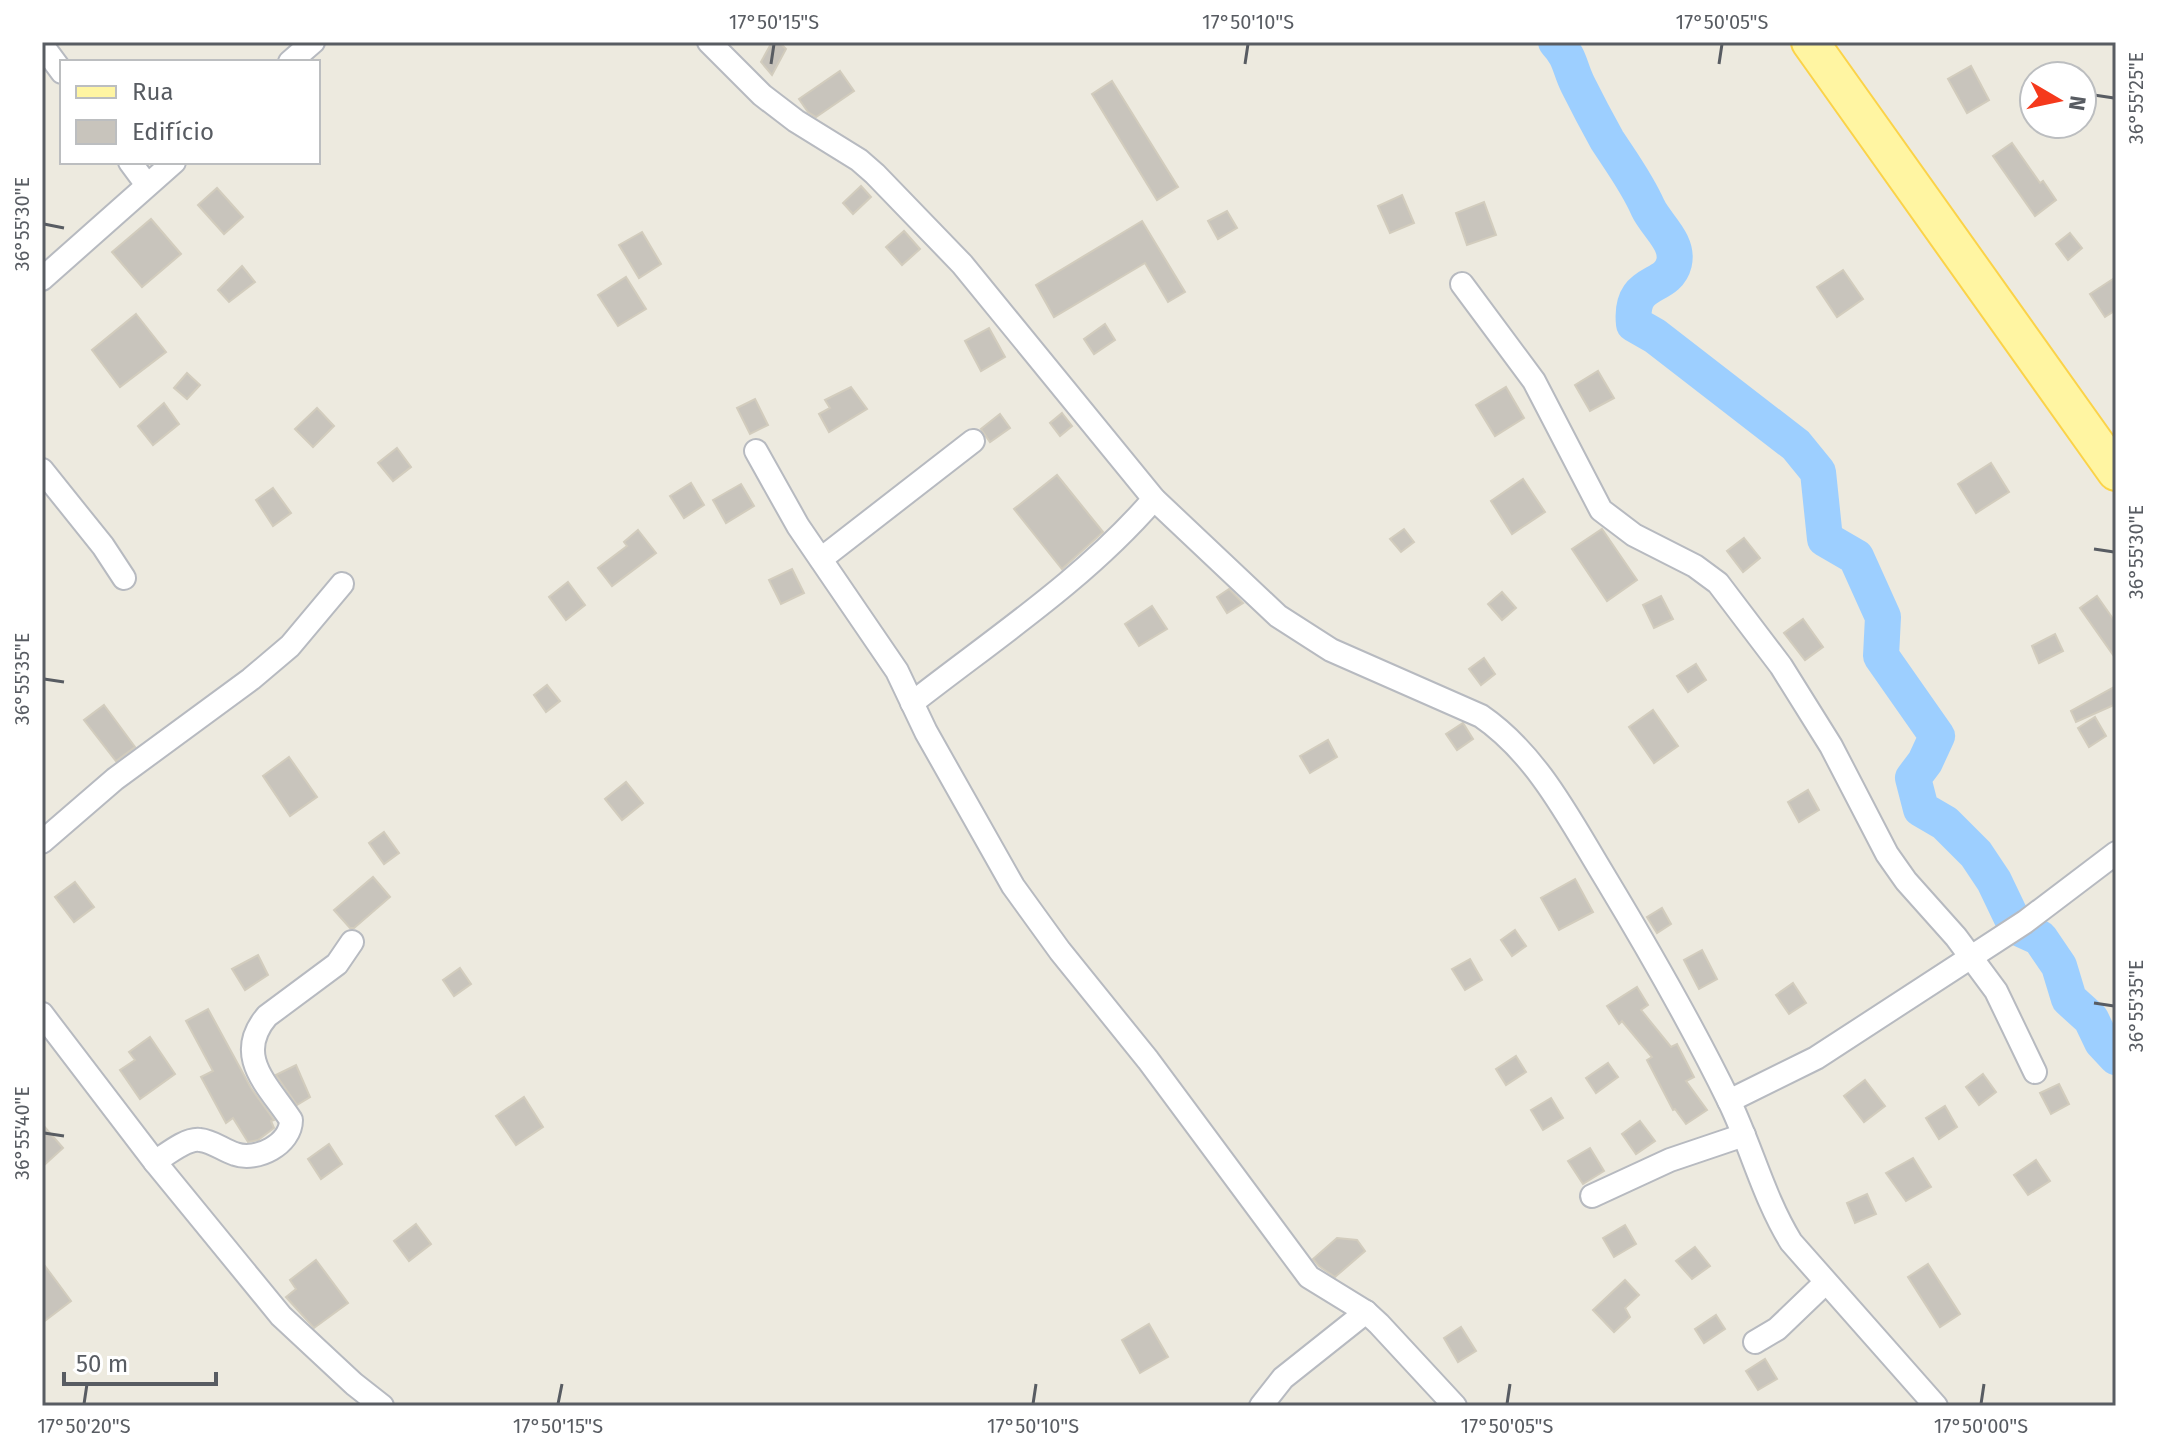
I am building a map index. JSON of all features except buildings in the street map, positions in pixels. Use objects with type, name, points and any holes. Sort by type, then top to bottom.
[{"type":"main road","points":[[1810,42],[2116,472]]},
{"type":"street","points":[[292,60],[313,42]]},
{"type":"street","points":[[709,42],[762,95],[875,174],[962,264],[1154,499],[1278,616],[1331,650],[1481,716],[1502,730],[1529,759],[1575,827],[1653,959],[1729,1101],[1775,1215],[1791,1242],[1936,1406]]},
{"type":"street","points":[[42,45],[60,69]]},
{"type":"street","points":[[131,164],[147,185]]},
{"type":"street","points":[[42,279],[172,164]]},
{"type":"street","points":[[1462,284],[1534,381],[1601,510],[1634,535],[1695,566],[1718,583],[1781,666],[1831,746],[1887,854],[1996,991],[2035,1072]]},
{"type":"street","points":[[821,559],[973,441]]},
{"type":"street","points":[[756,451],[798,526],[889,660],[1013,886],[1060,951],[1148,1060],[1309,1277],[1366,1312],[1455,1406]]},
{"type":"street","points":[[42,470],[103,546],[124,578]]},
{"type":"street","points":[[912,703],[1073,580],[1122,536],[1154,499]]},
{"type":"street","points":[[42,842],[115,779],[251,679],[290,646],[342,584]]},
{"type":"street","points":[[1729,1101],[1816,1058],[2045,908],[2116,853]]},
{"type":"street","points":[[155,1162],[193,1140],[246,1156],[271,1149],[286,1139],[291,1131],[291,1120],[254,1063],[251,1040],[267,1016],[337,964],[352,942]]},
{"type":"street","points":[[42,1014],[155,1162],[281,1316],[382,1406]]},
{"type":"street","points":[[1592,1196],[1670,1160],[1744,1135]]},
{"type":"street","points":[[1755,1342],[1777,1329],[1825,1283]]},
{"type":"street","points":[[1261,1406],[1283,1378],[1366,1312]]},
{"type":"waterway","points":[[1556,42],[1607,140],[1666,234],[1675,255],[1670,272],[1637,299],[1634,324],[1655,336],[1796,445],[1818,472],[1825,539],[1856,557],[1883,617],[1881,656],[1937,736],[1925,762],[1913,778],[1921,809],[1945,823],[1976,854],[1994,881],[2016,927],[2040,938],[2059,966],[2069,999],[2091,1019],[2102,1042],[2116,1057]]}]
